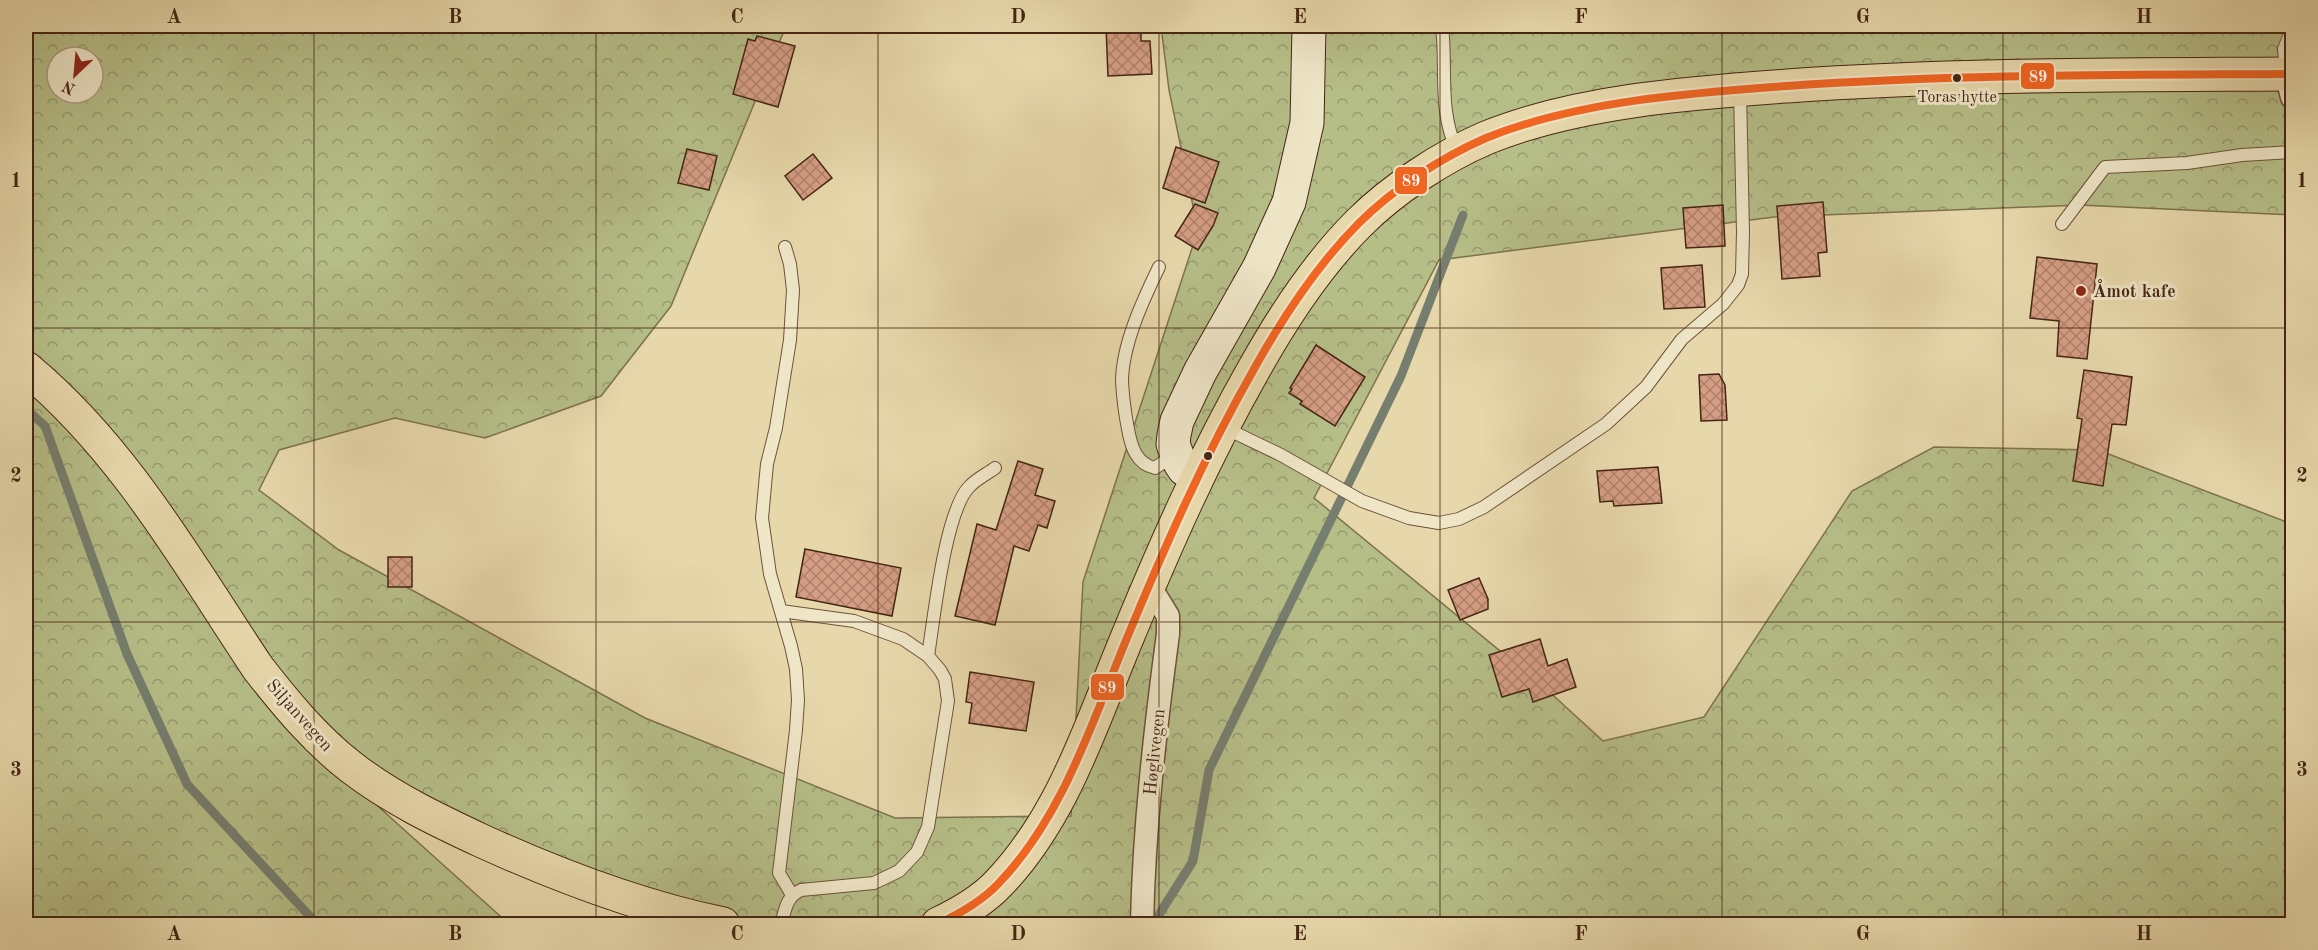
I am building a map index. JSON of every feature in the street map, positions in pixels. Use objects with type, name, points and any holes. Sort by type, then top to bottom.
[{"type":"main road","points":[[1197,477],[1184,469],[1176,453],[1174,435],[1177,421],[1200,372],[1259,268],[1289,202],[1307,123],[1309,26]]},
{"type":"main road","points":[[938,924],[981,899],[998,885],[1033,842],[1069,777],[1149,585],[1221,426],[1277,327],[1330,255],[1360,222],[1389,196],[1457,152],[1497,134],[1564,114],[1615,104],[1740,89],[1866,80],[1975,76],[2290,82]]},
{"type":"main road","name":"Siljanvegen","points":[[26,368],[63,402],[133,482],[272,685],[311,732],[351,767],[379,787],[434,819],[524,860],[604,890],[723,924]]},
{"type":"street","name":"Høglivegen","points":[[1142,924],[1144,856],[1154,746],[1168,634],[1168,616],[1149,585]]},
{"type":"lane","points":[[1442,26],[1445,108],[1451,138],[1457,152]]},
{"type":"lane","points":[[2290,82],[2283,49],[2292,29]]},
{"type":"lane","points":[[1221,426],[1281,455],[1362,501],[1409,519],[1439,523],[1459,519],[1484,507],[1606,424],[1646,387],[1682,339],[1723,304],[1738,285],[1742,274],[1743,232],[1740,89]]},
{"type":"lane","points":[[2062,224],[2105,167],[2187,163],[2242,155],[2292,152]]},
{"type":"lane","points":[[785,247],[790,264],[793,290],[790,340],[776,428],[767,464],[762,518],[770,574],[796,669],[798,700],[779,873],[792,895]]},
{"type":"lane","points":[[1159,267],[1140,307],[1131,333],[1122,380],[1124,410],[1132,444],[1142,463],[1155,468],[1176,453]]},
{"type":"lane","points":[[928,656],[943,561],[958,504],[969,486],[995,468]]},
{"type":"lane","points":[[781,611],[854,621],[903,639],[928,656],[940,670],[945,679],[948,701],[928,826],[917,852],[899,871],[874,883],[801,890],[792,895],[781,924]]},
{"type":"green space","points":[[26,26],[786,26],[671,306],[601,396],[485,438],[395,418],[279,450],[259,490],[339,550],[645,718],[895,818],[1071,816],[1083,582],[1198,230],[1169,90],[1161,26],[2262,26],[2270,33],[2292,26],[2292,215],[2080,205],[1774,217],[1439,260],[1314,498],[1544,687],[1603,741],[1704,717],[1852,491],[1934,447],[2098,450],[2292,524],[2292,924],[683,924],[351,782],[509,924],[26,924]]},
{"type":"building","points":[[1106,26],[1141,26],[1141,41],[1150,41],[1152,74],[1108,76]]},
{"type":"building","points":[[757,36],[795,46],[778,107],[733,94],[748,39],[755,41]]},
{"type":"building","points":[[1176,147],[1219,162],[1205,203],[1163,188]]},
{"type":"building","points":[[687,149],[717,156],[709,190],[678,183]]},
{"type":"building","points":[[813,154],[832,178],[803,200],[785,176]]},
{"type":"building","points":[[1823,202],[1827,252],[1818,253],[1820,276],[1782,279],[1777,206]]},
{"type":"building","points":[[1195,204],[1218,213],[1198,250],[1175,236]]},
{"type":"building","points":[[1723,205],[1725,246],[1686,248],[1683,208]]},
{"type":"building","points":[[2037,257],[2097,264],[2087,359],[2057,356],[2059,321],[2030,318]]},
{"type":"building","points":[[1702,265],[1705,307],[1664,309],[1661,268]]},
{"type":"building","points":[[1316,345],[1365,377],[1335,426],[1300,404],[1302,401],[1289,393]]},
{"type":"building","points":[[2084,370],[2132,377],[2126,425],[2112,424],[2103,486],[2073,481],[2082,419],[2077,418]]},
{"type":"building","points":[[1719,374],[1725,385],[1727,420],[1701,421],[1699,375]]},
{"type":"building","points":[[1018,461],[1043,469],[1035,495],[1055,501],[1047,528],[1038,525],[1029,551],[1014,546],[995,625],[955,616],[977,524],[996,530]]},
{"type":"building","points":[[1658,467],[1662,503],[1614,506],[1613,501],[1600,502],[1597,471]]},
{"type":"building","points":[[805,549],[901,568],[892,616],[796,597]]},
{"type":"building","points":[[388,557],[412,557],[412,587],[388,587]]},
{"type":"building","points":[[1479,578],[1488,599],[1488,609],[1460,620],[1448,590]]},
{"type":"building","points":[[1540,639],[1548,666],[1567,659],[1576,687],[1533,702],[1529,689],[1502,697],[1489,655]]},
{"type":"building","points":[[970,672],[1034,682],[1026,731],[969,723],[972,703],[966,702]]},
{"type":"waterway","points":[[1153,924],[1193,861],[1209,770],[1401,376],[1463,215]]},
{"type":"waterway","points":[[26,409],[45,426],[127,654],[187,784],[317,924]]},
{"type":"transit line","name":"89","points":[[938,924],[970,907],[998,884],[1021,858],[1041,829],[1074,767],[1186,501],[1236,401],[1289,311],[1329,256],[1359,223],[1387,198],[1435,164],[1486,138],[1521,125],[1596,107],[1673,96],[1787,86],[1914,79],[2292,74]]},
{"type":"place","name":"Toras hytte","points":[[1957,78]]},
{"type":"place","name":"Åmot kafe","points":[[2081,291]]}]
